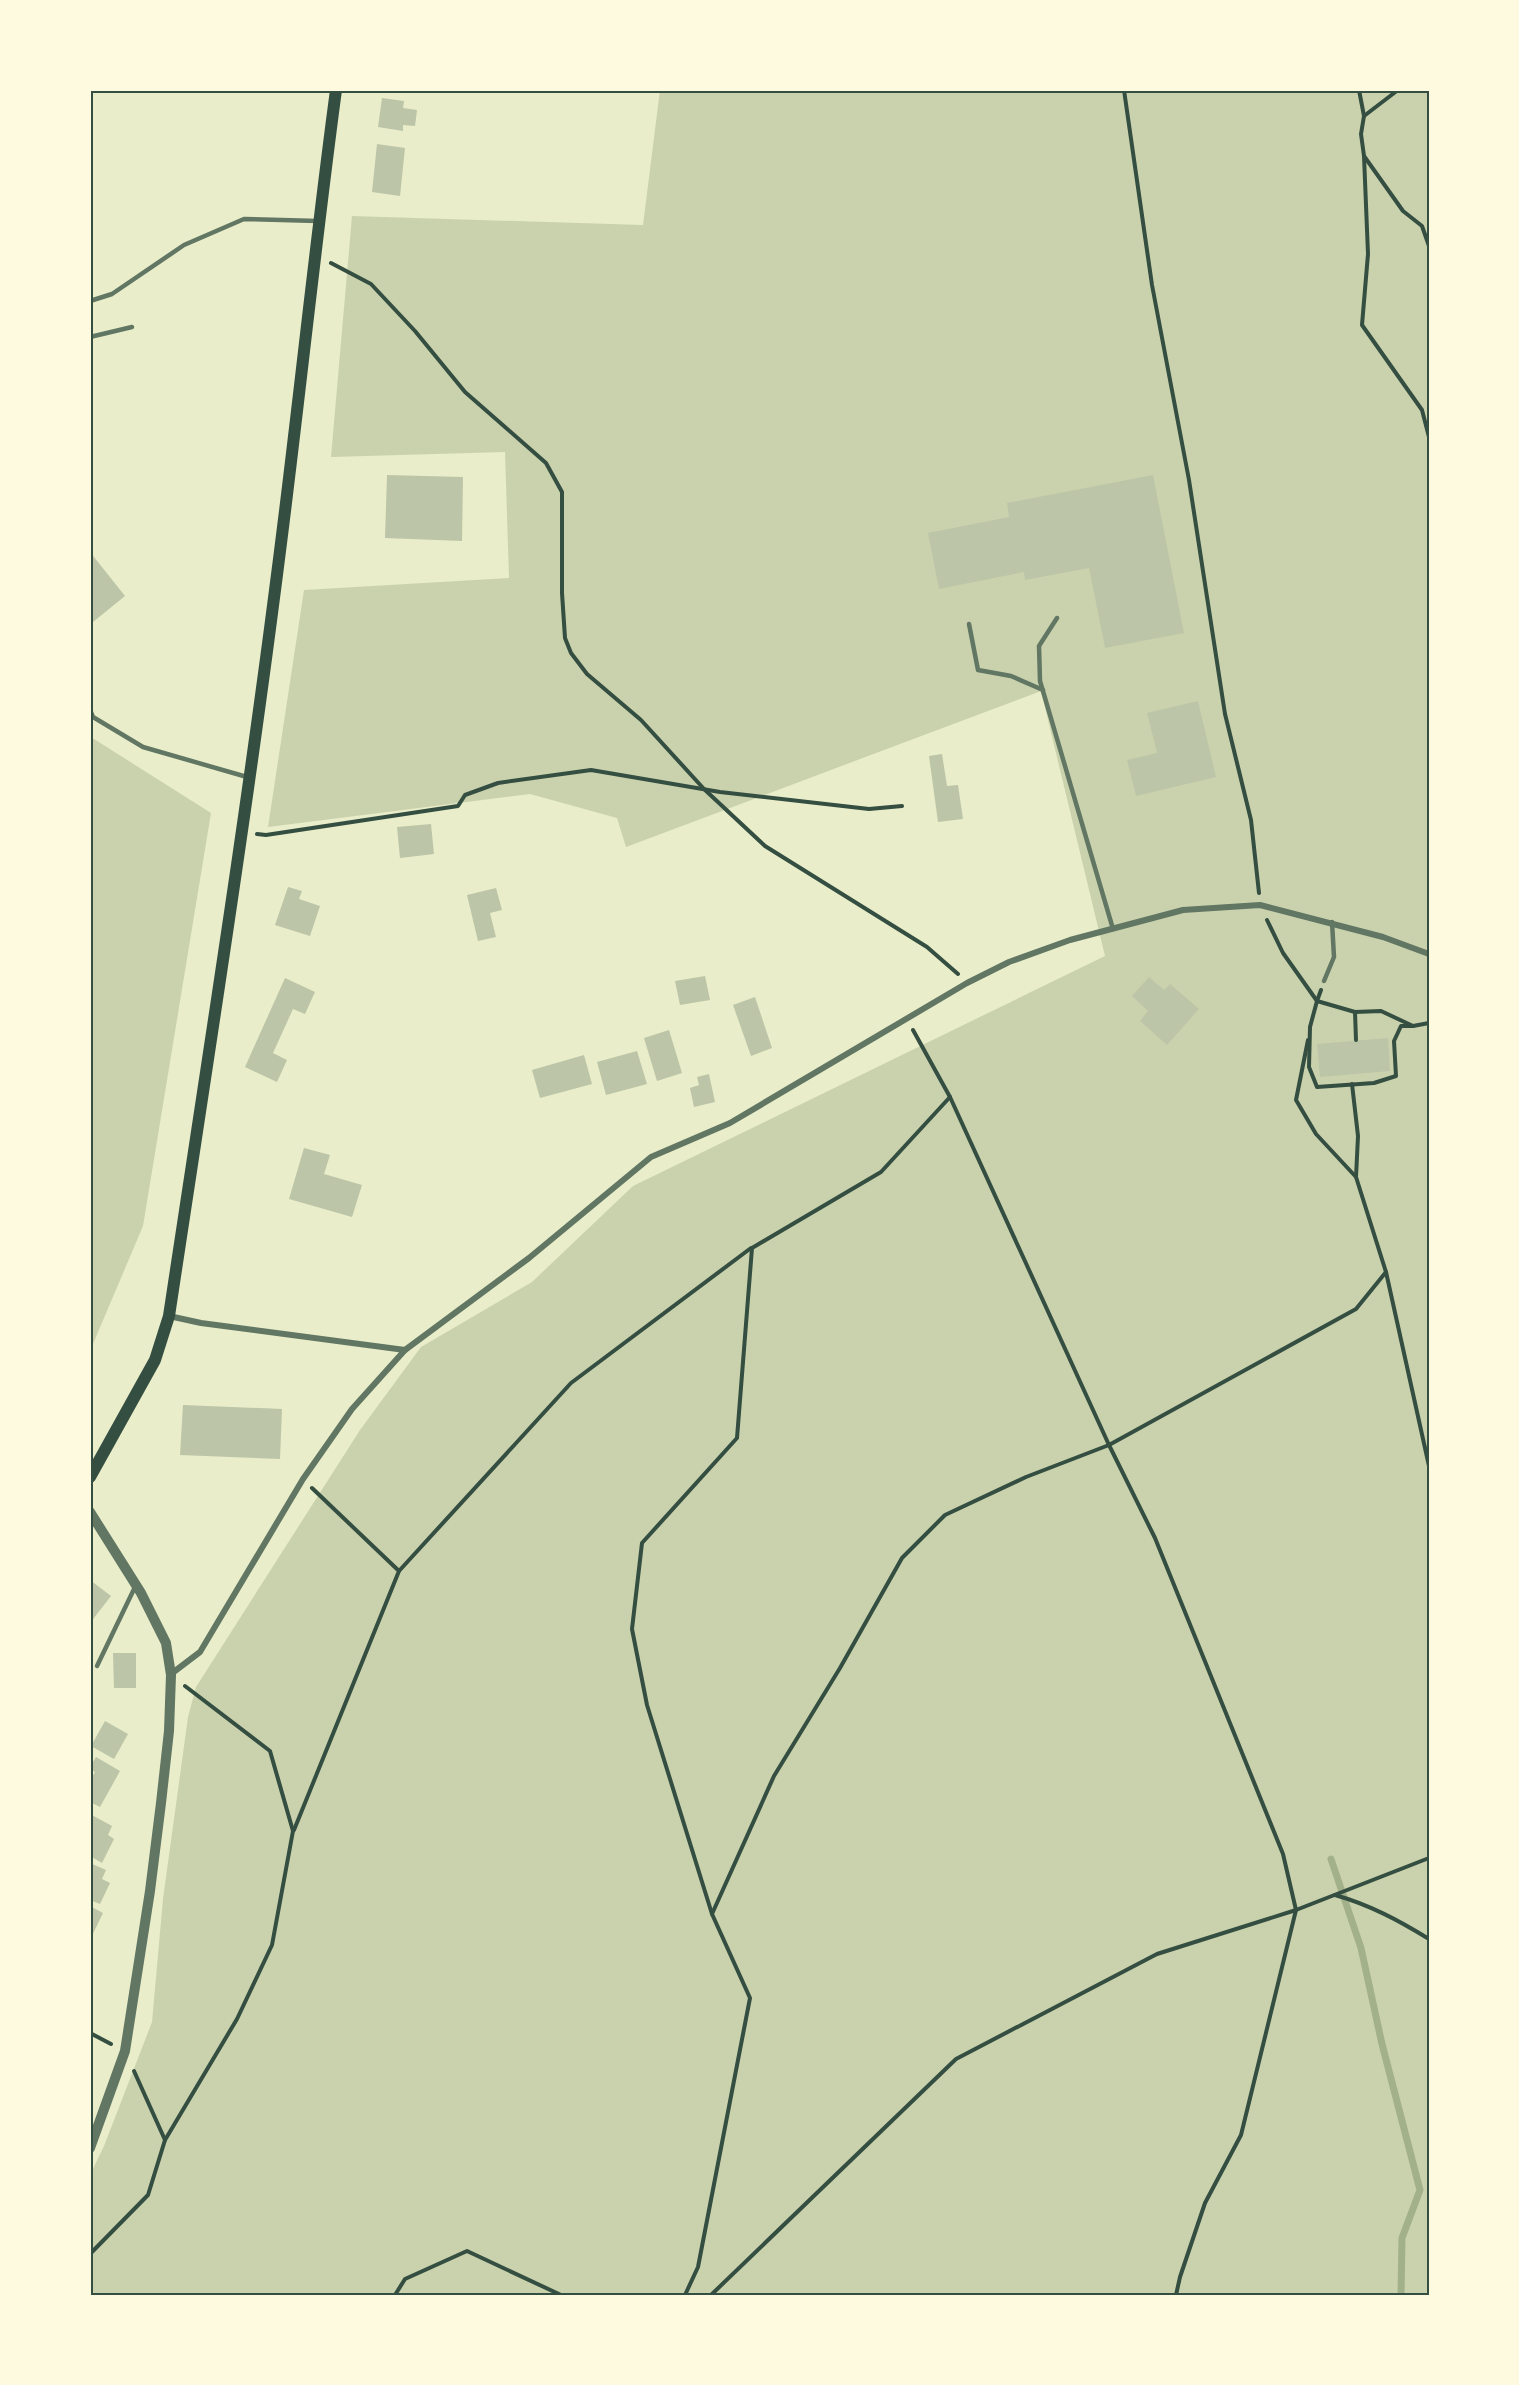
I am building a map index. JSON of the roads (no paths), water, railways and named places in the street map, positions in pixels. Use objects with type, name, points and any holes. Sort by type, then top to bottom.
[{"type":"main road","points":[[90,1478],[155,1359],[169,1316],[250,778],[281,548],[318,222],[336,90]]},
{"type":"street","points":[[171,1675],[200,1652],[303,1479],[352,1409],[405,1350],[529,1258],[651,1157],[730,1123],[967,983],[1008,962],[1070,940],[1183,910],[1260,905],[1332,922],[1429,954]]},
{"type":"street","points":[[169,1316],[201,1323],[405,1350]]},
{"type":"street","points":[[90,1512],[136,1585],[166,1643],[171,1675],[169,1731],[161,1803],[125,2051],[90,2148]]},
{"type":"lane","points":[[90,301],[112,294],[184,245],[244,219],[318,222]]},
{"type":"lane","points":[[90,337],[132,327]]},
{"type":"lane","points":[[1058,618],[1039,646],[1040,681],[1113,929]]},
{"type":"lane","points":[[969,624],[978,670],[1011,676],[1043,690]]},
{"type":"lane","points":[[90,710],[93,717],[142,747],[250,778]]},
{"type":"lane","points":[[1324,981],[1334,957],[1332,922]]},
{"type":"lane","points":[[97,1666],[136,1585]]},
{"type":"waterway","points":[[1331,1859],[1361,1948],[1382,2044],[1420,2190],[1402,2238],[1401,2295]]}]
